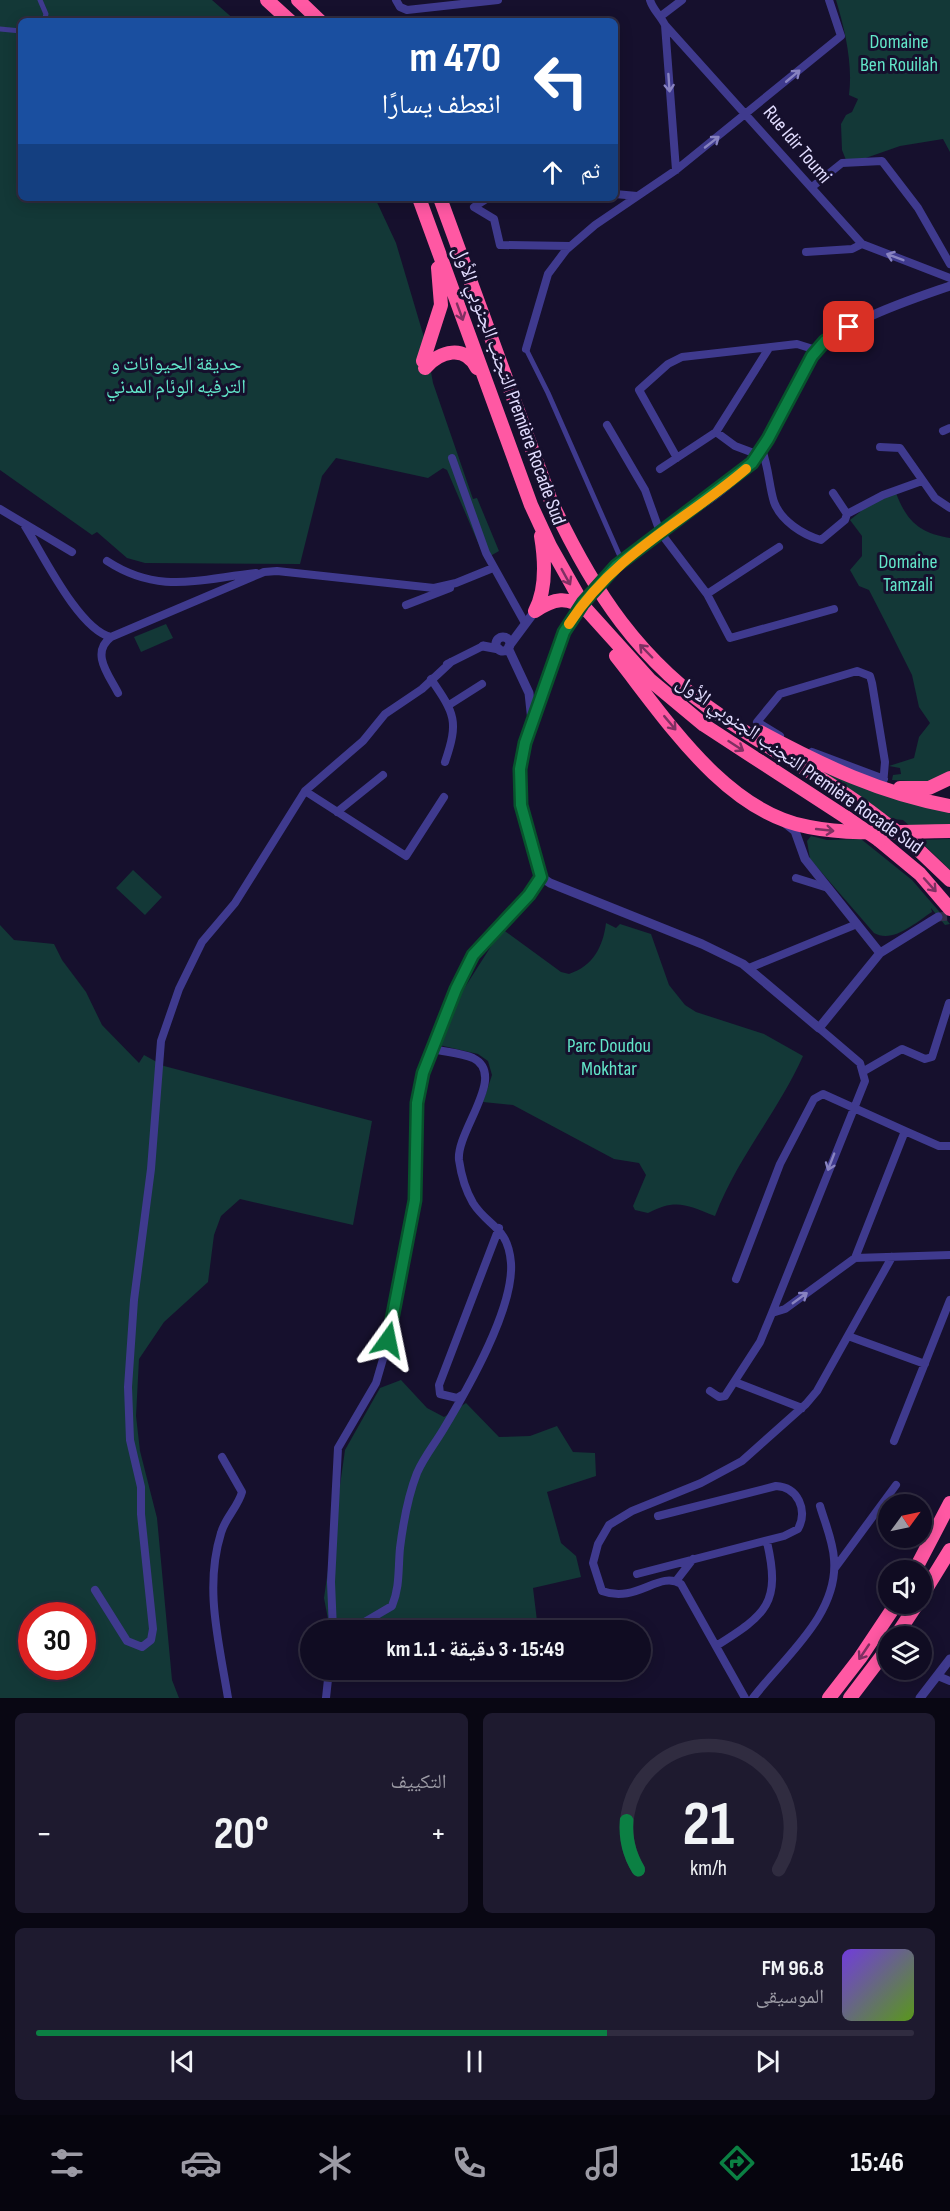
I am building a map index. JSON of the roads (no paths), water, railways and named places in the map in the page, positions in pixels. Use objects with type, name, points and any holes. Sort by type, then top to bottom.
[{"type":"highway","points":[[267,0],[287,18]]},
{"type":"highway","points":[[298,0],[317,18]]},
{"type":"highway","points":[[420,201],[438,268],[441,298],[424,364],[438,356],[461,354],[475,363],[489,392]]},
{"type":"highway","name":"التجنب الجنوبي الأول Première Rocade Sud","points":[[420,201],[532,506],[550,546],[585,608],[650,680],[691,716],[879,840],[920,874],[949,907]]},
{"type":"highway","name":"التجنب الجنوبي الأول Première Rocade Sud","points":[[441,201],[528,443],[573,547],[609,608],[669,674],[723,718],[840,790],[908,840],[950,880]]},
{"type":"highway","points":[[532,506],[544,560],[542,596],[535,611]]},
{"type":"highway","points":[[535,611],[551,601],[562,599],[585,608],[616,655],[702,760],[737,796],[772,816],[796,825],[825,830],[950,831]]},
{"type":"highway","points":[[669,674],[761,733],[837,771],[891,792],[950,806]]},
{"type":"highway","points":[[837,771],[919,790],[950,778]]},
{"type":"highway","points":[[920,1560],[950,1503]]},
{"type":"highway","points":[[932,1579],[950,1550]]},
{"type":"highway","points":[[829,1698],[860,1658],[889,1614]]},
{"type":"highway","points":[[850,1698],[878,1661]]},
{"type":"street","points":[[40,0],[46,14],[45,18]]},
{"type":"street","points":[[396,0],[400,7],[407,10],[498,0]]},
{"type":"street","points":[[619,564],[548,393],[526,350],[548,274],[570,246],[595,225],[676,170],[748,114],[665,25],[661,16],[652,9],[650,0]]},
{"type":"street","points":[[661,16],[682,0]]},
{"type":"street","name":"Rue Idir Toumi","points":[[829,0],[841,36],[748,114],[862,244],[950,278]]},
{"type":"street","points":[[665,25],[676,170]]},
{"type":"street","points":[[0,29],[18,31]]},
{"type":"street","points":[[812,187],[842,163],[882,161],[918,208],[950,264]]},
{"type":"street","points":[[618,194],[638,196]]},
{"type":"street","points":[[483,201],[474,207],[494,219],[500,245],[570,246]]},
{"type":"street","points":[[806,252],[857,248],[862,244]]},
{"type":"street","points":[[333,1620],[331,1582],[338,1448],[375,1383],[383,1359],[415,1200],[417,1103],[433,1049],[456,989],[473,955],[529,895],[541,877],[519,789],[525,743],[552,664],[569,625],[590,595],[619,564],[731,481],[760,453],[816,350],[849,327],[950,286]]},
{"type":"street","points":[[677,458],[640,393],[642,387],[668,364],[682,357],[803,344],[816,350]]},
{"type":"street","points":[[660,469],[716,432],[769,348]]},
{"type":"street","points":[[607,426],[645,490],[660,532],[707,594],[727,635],[734,638],[834,609]]},
{"type":"street","points":[[716,432],[735,446],[760,453],[770,471],[774,501],[801,534],[824,539],[845,520],[847,514],[883,495],[922,481]]},
{"type":"street","points":[[880,447],[900,447],[935,498],[950,508]]},
{"type":"street","points":[[452,458],[494,568],[522,627]]},
{"type":"street","points":[[833,493],[847,514]]},
{"type":"street","points":[[0,509],[72,552]]},
{"type":"street","points":[[25,526],[79,611],[98,632],[111,637]]},
{"type":"street","points":[[707,594],[779,548]]},
{"type":"street","points":[[107,561],[131,575],[160,582],[191,583],[277,571],[434,588],[456,583],[494,568]]},
{"type":"street","points":[[118,693],[100,657],[102,646],[111,637],[264,572]]},
{"type":"street","points":[[406,605],[444,592],[456,583]]},
{"type":"street","points":[[95,1590],[129,1643],[142,1647],[149,1642],[153,1632],[152,1615],[141,1514],[141,1486],[130,1440],[128,1387],[134,1300],[151,1169],[161,1041],[179,989],[202,942],[235,903],[305,791],[363,741],[385,714],[422,689],[428,677],[483,646],[503,646],[535,611]]},
{"type":"street","points":[[503,646],[529,693],[532,723]]},
{"type":"street","points":[[529,693],[552,664]]},
{"type":"street","points":[[857,670],[865,673],[872,683],[885,762],[883,782],[787,740],[757,722],[780,694],[857,670]]},
{"type":"street","points":[[428,677],[450,705],[454,734],[445,762]]},
{"type":"street","points":[[450,705],[482,684]]},
{"type":"street","points":[[337,812],[383,775]]},
{"type":"street","points":[[305,791],[406,856],[444,797]]},
{"type":"street","points":[[772,816],[795,831],[805,859],[880,952]]},
{"type":"street","points":[[541,877],[614,911],[702,944],[749,968],[860,1063],[864,1071],[865,1081],[760,1342],[723,1397],[718,1397],[710,1390]]},
{"type":"street","points":[[796,878],[828,888]]},
{"type":"street","points":[[819,1028],[880,952],[938,917]]},
{"type":"street","points":[[749,968],[857,924]]},
{"type":"street","points":[[864,1071],[902,1049],[925,1059],[932,1057],[949,1003]]},
{"type":"street","points":[[368,1620],[392,1606],[399,1581],[400,1546],[413,1486],[424,1459],[463,1394],[493,1332],[509,1281],[511,1263],[500,1228],[474,1205],[459,1162],[463,1135],[484,1092],[486,1076],[482,1064],[471,1058],[433,1049]]},
{"type":"street","points":[[736,1279],[780,1164],[814,1099],[823,1094],[939,1146],[950,1146]]},
{"type":"street","points":[[772,1313],[785,1309],[855,1258],[905,1131]]},
{"type":"street","points":[[463,1394],[457,1398],[440,1394],[439,1385],[500,1228]]},
{"type":"street","points":[[855,1258],[950,1255]]},
{"type":"street","points":[[745,1698],[684,1588],[676,1581],[663,1581],[635,1593],[620,1596],[602,1591],[593,1563],[598,1544],[609,1525],[622,1516],[701,1483],[742,1461],[802,1408],[817,1391],[892,1257]]},
{"type":"street","points":[[894,1441],[950,1300]]},
{"type":"street","points":[[848,1336],[925,1364]]},
{"type":"street","points":[[735,1382],[802,1408]]},
{"type":"street","points":[[222,1457],[242,1492],[221,1532],[212,1577],[214,1609],[228,1698]]},
{"type":"street","points":[[753,1698],[816,1620],[826,1600],[835,1568],[896,1485]]},
{"type":"street","points":[[638,1574],[767,1542],[793,1533],[801,1523],[802,1512],[799,1499],[786,1487],[761,1488],[658,1516]]},
{"type":"street","points":[[820,1506],[833,1547],[835,1568]]},
{"type":"street","points":[[716,1646],[753,1621],[769,1600],[774,1577],[767,1542]]},
{"type":"street","points":[[676,1581],[693,1559]]},
{"type":"street","points":[[920,1698],[950,1659]]},
{"type":"street","points":[[938,1676],[949,1680]]},
{"type":"street","points":[[326,1698],[328,1680]]},
{"type":"tunnel","points":[[938,917],[950,916]]},
{"type":"park label","name":"Domaine Ben Rouilah","points":[[899,52]]},
{"type":"park label","name":"حديقة الحيوانات و الترفيه الوئام المدني","points":[[176,374]]},
{"type":"park label","name":"Domaine Tamzali","points":[[908,572]]},
{"type":"park label","name":"Parc Doudou Mokhtar","points":[[609,1056]]}]
